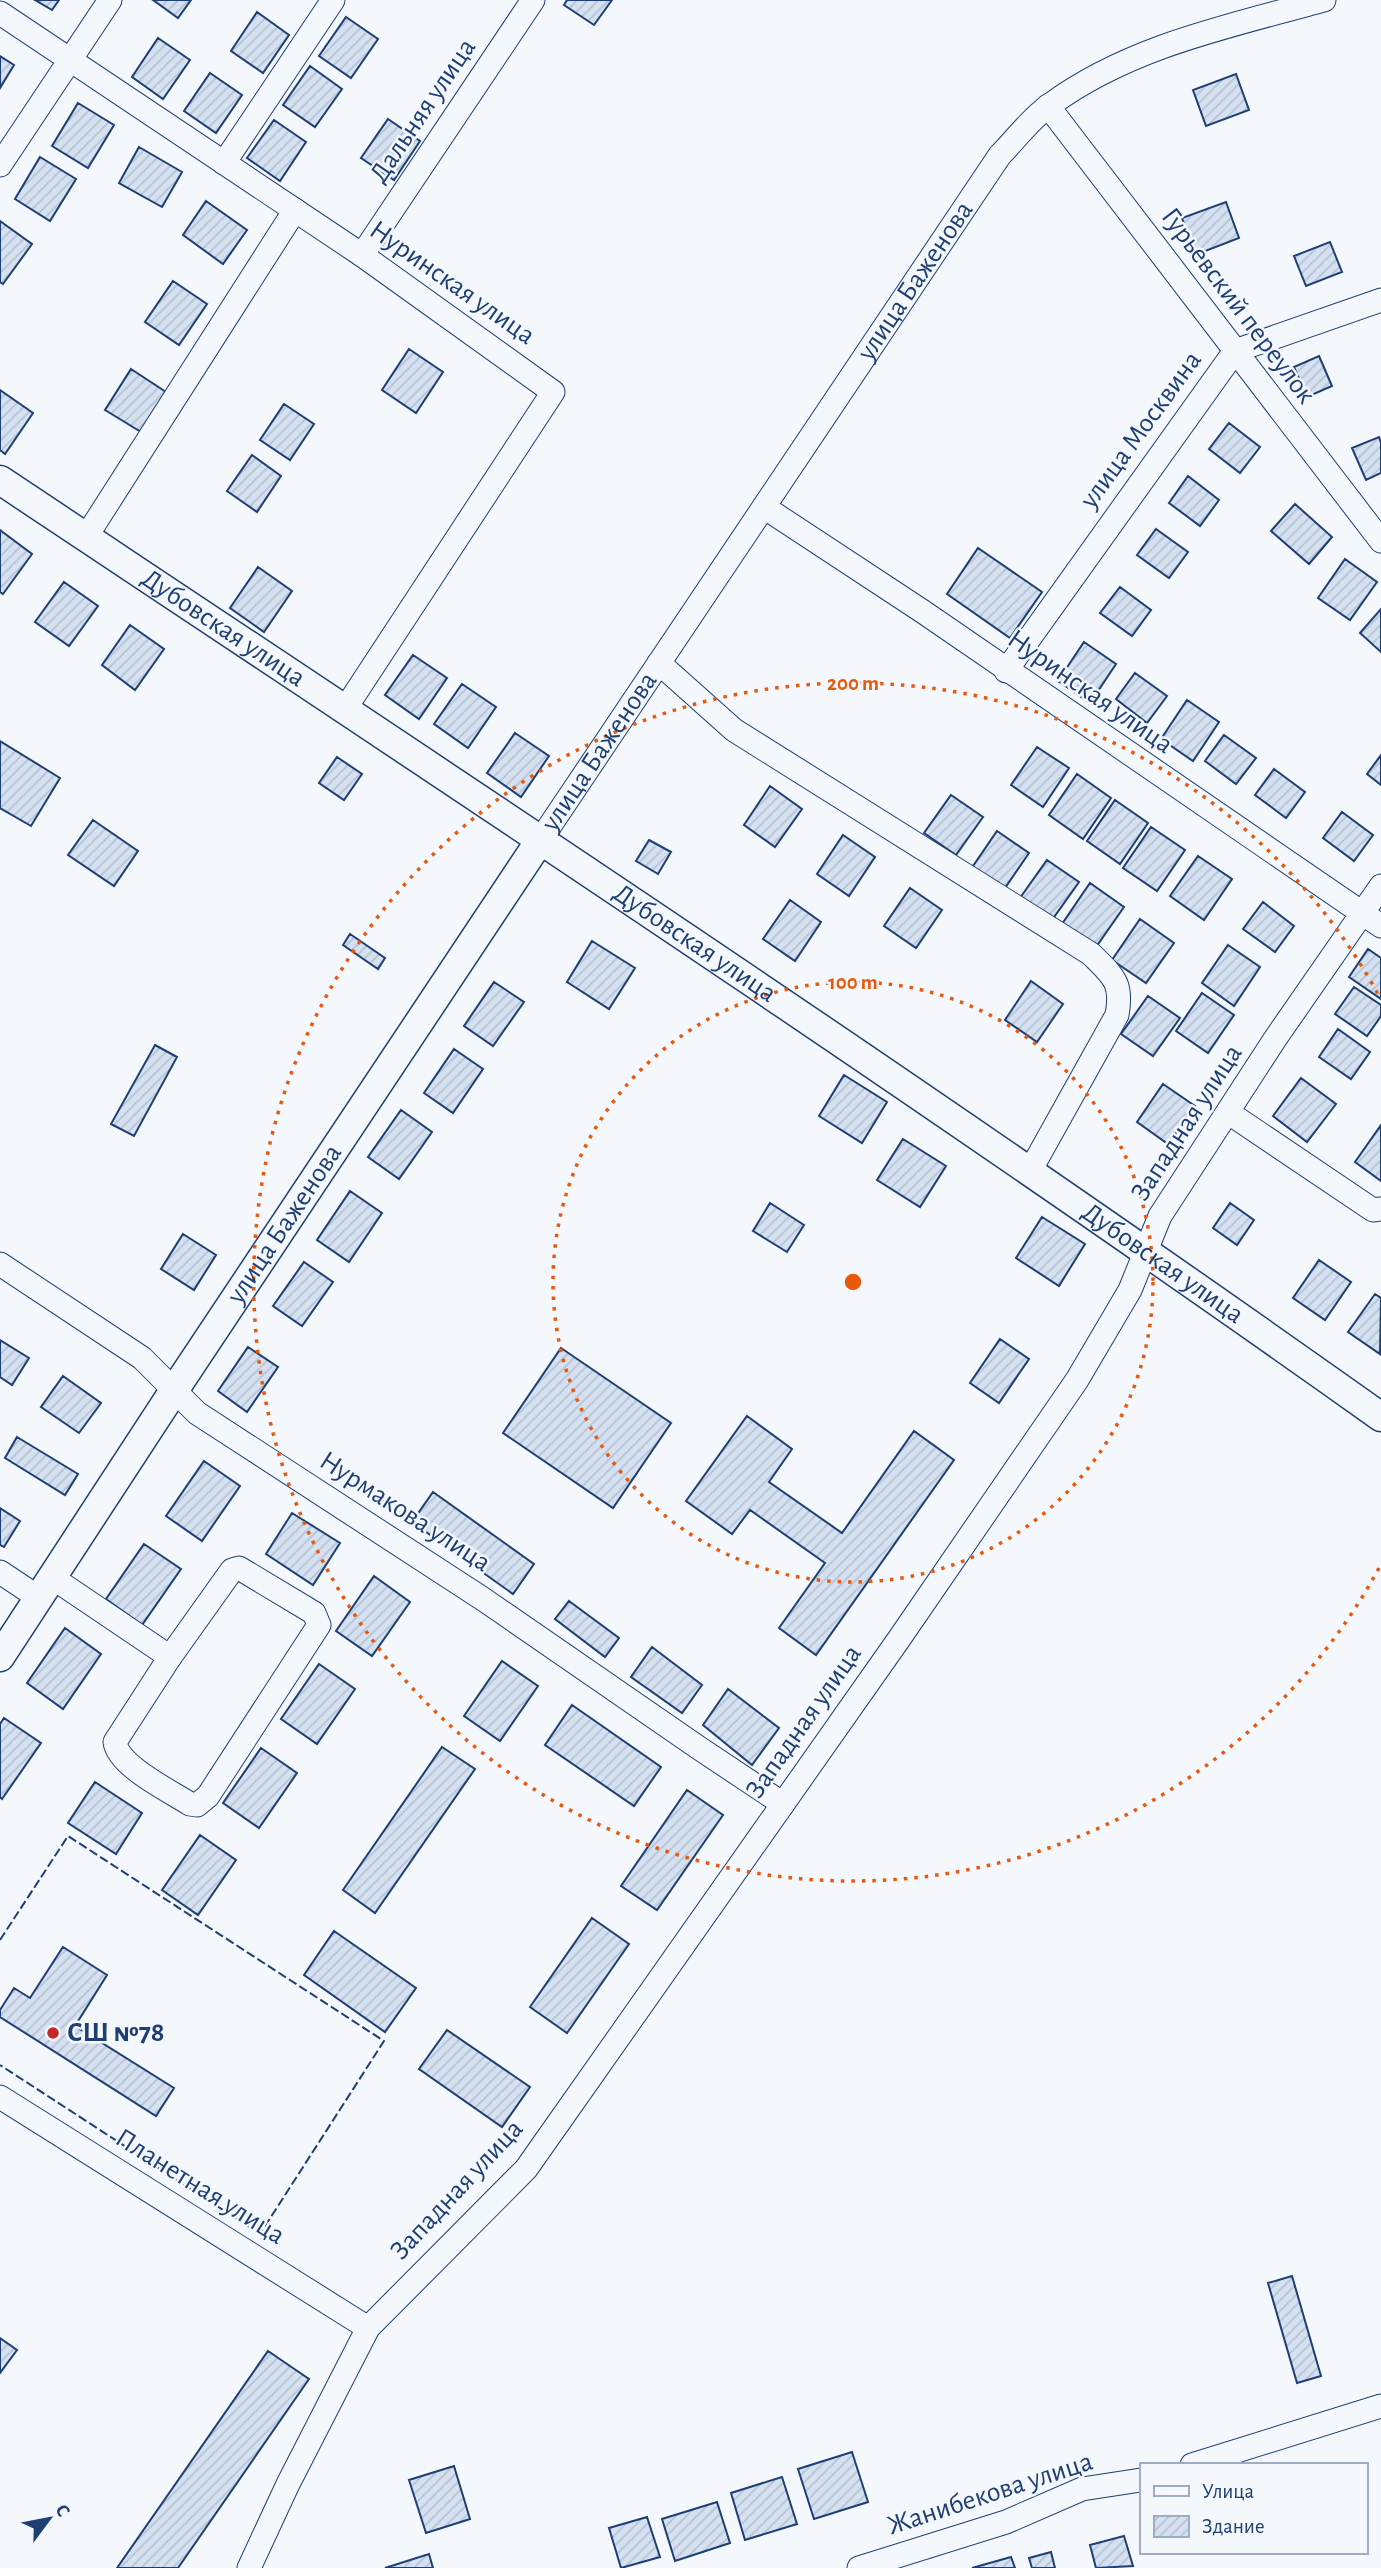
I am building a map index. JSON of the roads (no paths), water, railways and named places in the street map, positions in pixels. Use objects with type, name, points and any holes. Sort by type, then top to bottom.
[{"type":"main road","name":"Дубовская улица","points":[[0,480],[541,839],[1147,1251],[1381,1417]]},
{"type":"main road","name":"улица Баженова","points":[[0,1657],[174,1389],[541,839]]},
{"type":"street","points":[[0,165],[110,0]]},
{"type":"street","points":[[224,163],[333,0]]},
{"type":"street","name":"Дальняя улица","points":[[362,255],[533,0]]},
{"type":"street","name":"улица Баженова","points":[[541,839],[1000,155],[1048,106],[1117,64],[1189,37],[1324,0]]},
{"type":"street","name":"Нуринская улица","points":[[0,13],[362,255],[554,392],[345,709]]},
{"type":"street","name":"Гурьевский переулок","points":[[1048,106],[1381,541]]},
{"type":"street","points":[[86,537],[295,210]]},
{"type":"street","name":"улица Москвина","points":[[1006,671],[1235,351],[1381,300]]},
{"type":"street","name":"Нуринская улица","points":[[764,507],[922,611],[1371,921]]},
{"type":"street","points":[[659,663],[734,730],[1091,954],[1112,974],[1121,996],[1117,1015],[1030,1171]]},
{"type":"street","name":"Западная улица","points":[[249,2568],[288,2484],[368,2328],[526,2169],[783,1804],[1077,1380],[1130,1290],[1160,1216],[1275,1039],[1371,921],[1381,886]]},
{"type":"street","points":[[1229,1113],[1373,1210],[1381,1209]]},
{"type":"street","name":"Нурмакова улица","points":[[0,1264],[142,1358],[197,1413],[483,1599],[783,1804]]},
{"type":"street","points":[[235,1568],[314,1613],[318,1619],[318,1625],[216,1784],[208,1796],[197,1805],[190,1804],[126,1762],[116,1749],[115,1742],[170,1657],[235,1568]]},
{"type":"street","points":[[0,1572],[46,1588],[170,1657]]},
{"type":"street","name":"Планетная улица","points":[[0,2097],[368,2328]]},
{"type":"street","points":[[1198,2463],[1381,2406]]},
{"type":"street","name":"Жанибекова улица","points":[[859,2568],[913,2560],[1082,2489],[1140,2480]]},
{"type":"place","name":"СШ №78","points":[[53,2033]]}]
